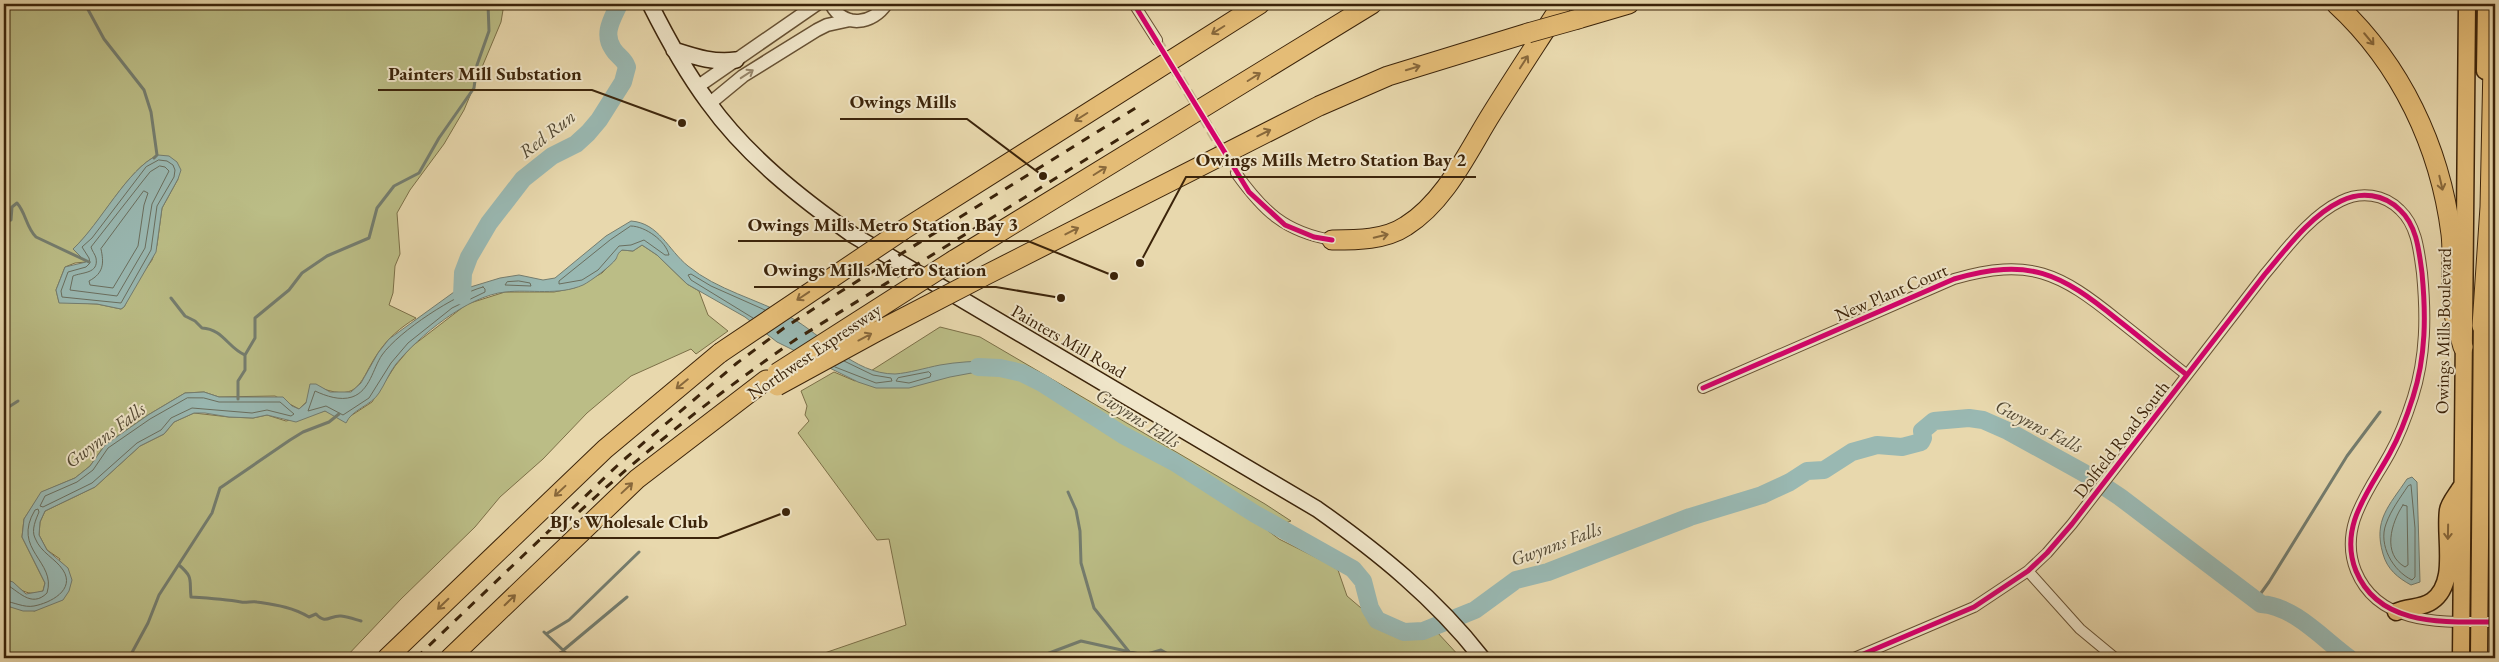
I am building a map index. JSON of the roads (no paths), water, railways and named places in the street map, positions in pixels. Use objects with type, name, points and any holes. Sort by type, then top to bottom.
[{"type":"highway","points":[[387,658],[605,449],[720,353],[903,230],[1260,4]]},
{"type":"highway","name":"Northwest Expressway","points":[[450,658],[637,479],[681,444],[954,260],[1372,4]]},
{"type":"highway","points":[[1332,240],[1358,240],[1393,232],[1404,227],[1429,208],[1455,172],[1562,4]]},
{"type":"highway","points":[[771,383],[876,332],[1320,106],[1388,76],[1629,4]]},
{"type":"highway","points":[[2336,4],[2383,57],[2405,91],[2425,133],[2441,181],[2448,216],[2453,258],[2453,313],[2463,347]]},
{"type":"highway","points":[[2482,326],[2490,207],[2495,44]]},
{"type":"main road","name":"Owings Mills Boulevard","points":[[2461,658],[2461,487],[2467,4]]},
{"type":"main road","points":[[2479,658],[2487,622],[2482,326],[2486,4]]},
{"type":"main road","name":"Painters Mill Road","points":[[651,6],[674,50],[709,104],[737,136],[786,184],[853,235],[1317,509],[1389,562],[1436,604],[1482,658]]},
{"type":"main road","points":[[674,50],[700,59],[719,62],[736,60]]},
{"type":"main road","points":[[2466,51],[2475,136],[2471,601],[2487,622]]},
{"type":"main road","points":[[2396,612],[2405,608],[2429,604],[2442,591],[2447,576],[2448,508],[2461,487]]},
{"type":"street","points":[[697,87],[817,4]]},
{"type":"street","points":[[832,4],[841,16],[850,20]]},
{"type":"street","points":[[709,104],[743,76],[817,30],[827,25],[850,20],[863,21],[873,18],[886,4]]},
{"type":"street","points":[[1134,4],[1157,40]]},
{"type":"street","points":[[1236,173],[1258,202],[1285,225],[1314,237],[1332,240]]},
{"type":"street","name":"Dolfield Road South","points":[[1854,658],[1974,607],[2028,571],[2047,553],[2086,506],[2281,255],[2327,209],[2343,199],[2359,195],[2384,199],[2401,211],[2412,227],[2420,260],[2424,305],[2423,350],[2407,415],[2391,452],[2358,508],[2350,540],[2353,562],[2363,584],[2377,601],[2396,612],[2422,619],[2487,622]]},
{"type":"street","name":"New Plant Court","points":[[1703,388],[1954,279],[1973,273],[2010,269],[2046,274],[2076,288],[2188,375]]},
{"type":"street","points":[[2028,571],[2075,624],[2115,658]]},
{"type":"water","points":[[158,155],[169,156],[177,162],[181,170],[162,208],[156,252],[124,307],[121,309],[97,304],[59,303],[56,290],[65,267],[86,262],[73,249],[125,184],[147,162]]},
{"type":"water","points":[[631,221],[641,223],[656,232],[681,260],[699,274],[724,288],[790,317],[852,361],[866,368],[895,374],[946,364],[992,361],[1000,368],[993,372],[977,372],[950,377],[909,388],[876,388],[858,382],[777,342],[745,317],[687,284],[657,255],[642,245],[633,251],[622,250],[616,259],[601,273],[583,285],[554,291],[505,292],[490,295],[460,309],[431,330],[406,353],[394,367],[376,397],[353,414],[346,423],[325,411],[296,422],[267,415],[253,418],[194,413],[174,422],[164,434],[140,446],[95,487],[45,511],[40,522],[39,535],[47,550],[68,568],[72,580],[69,591],[63,600],[35,611],[23,611],[4,605],[4,579],[13,582],[26,594],[43,591],[45,583],[22,537],[24,519],[41,492],[75,478],[90,466],[105,445],[148,415],[185,393],[204,392],[219,397],[283,397],[292,406],[299,409],[306,403],[310,384],[316,384],[330,392],[351,392],[361,383],[378,353],[389,339],[454,292],[500,278],[519,275],[543,280],[555,278],[606,236]]},
{"type":"water","points":[[2412,477],[2417,482],[2420,582],[2411,585],[2397,576],[2387,564],[2380,542],[2380,532],[2384,514],[2407,479]]},
{"type":"waterway","points":[[85,4],[104,39],[144,90],[151,112],[157,155],[154,158]]},
{"type":"waterway","points":[[238,399],[238,381],[245,370],[245,355],[255,338],[255,318],[289,290],[302,273],[327,256],[369,238],[377,208],[394,186],[419,173],[439,138],[474,88],[477,65],[489,31],[488,4]]},
{"type":"waterway","name":"Red Run","points":[[462,296],[463,273],[469,257],[489,223],[523,179],[552,156],[576,144],[588,133],[599,120],[623,82],[627,67],[624,61],[616,54],[608,37],[608,31],[619,4]]},
{"type":"waterway","points":[[4,221],[11,220],[12,207],[17,203],[36,237],[89,262]]},
{"type":"waterway","points":[[171,298],[185,316],[195,321],[202,328],[209,329],[220,335],[245,355]]},
{"type":"waterway","name":"Gwynns Falls","points":[[978,367],[1000,368],[1022,373],[1042,383],[1123,435],[1174,462],[1255,514],[1353,569],[1363,581],[1370,608],[1377,620],[1404,632],[1423,631],[1475,610],[1516,580],[1548,572],[1690,517],[1762,495],[1790,482],[1807,471],[1824,470],[1852,452],[1877,445],[1902,447],[1921,442],[1923,438],[1922,431],[1934,421],[1969,418],[1983,420],[2008,431],[2084,473],[2120,497],[2261,604],[2273,606],[2296,617],[2349,658]]},
{"type":"waterway","points":[[4,410],[18,401]]},
{"type":"waterway","points":[[2256,600],[2347,456],[2380,412]]},
{"type":"waterway","points":[[129,658],[148,623],[159,595],[212,513],[220,488],[290,440],[303,432],[329,422],[339,414]]},
{"type":"waterway","points":[[1068,492],[1076,510],[1080,531],[1081,563],[1094,608],[1130,653]]},
{"type":"waterway","points":[[546,634],[569,620],[639,552]]},
{"type":"waterway","points":[[179,565],[189,576],[191,597],[257,602],[277,605],[309,617],[316,614],[323,619],[341,616],[361,621]]},
{"type":"waterway","points":[[554,658],[627,597]]},
{"type":"waterway","points":[[544,632],[565,652]]},
{"type":"waterway","points":[[1036,658],[1081,641],[1144,655],[1161,650],[1175,658]]},
{"type":"tunnel","points":[[1157,40],[1236,173]]},
{"type":"railway","points":[[416,658],[620,463],[737,363],[784,328],[835,295],[1142,104]]},
{"type":"railway","points":[[579,512],[684,422],[738,380],[795,340],[1151,119]]},
{"type":"place","name":"Painters Mill Substation","points":[[682,123]]},
{"type":"place","name":"Owings Mills","points":[[1043,176]]},
{"type":"place","name":"Owings Mills Metro Station Bay 2","points":[[1140,263]]},
{"type":"place","name":"Owings Mills Metro Station Bay 3","points":[[1114,276]]},
{"type":"place","name":"Owings Mills Metro Station","points":[[1061,298]]},
{"type":"place","name":"BJ's Wholesale Club","points":[[786,512]]}]
